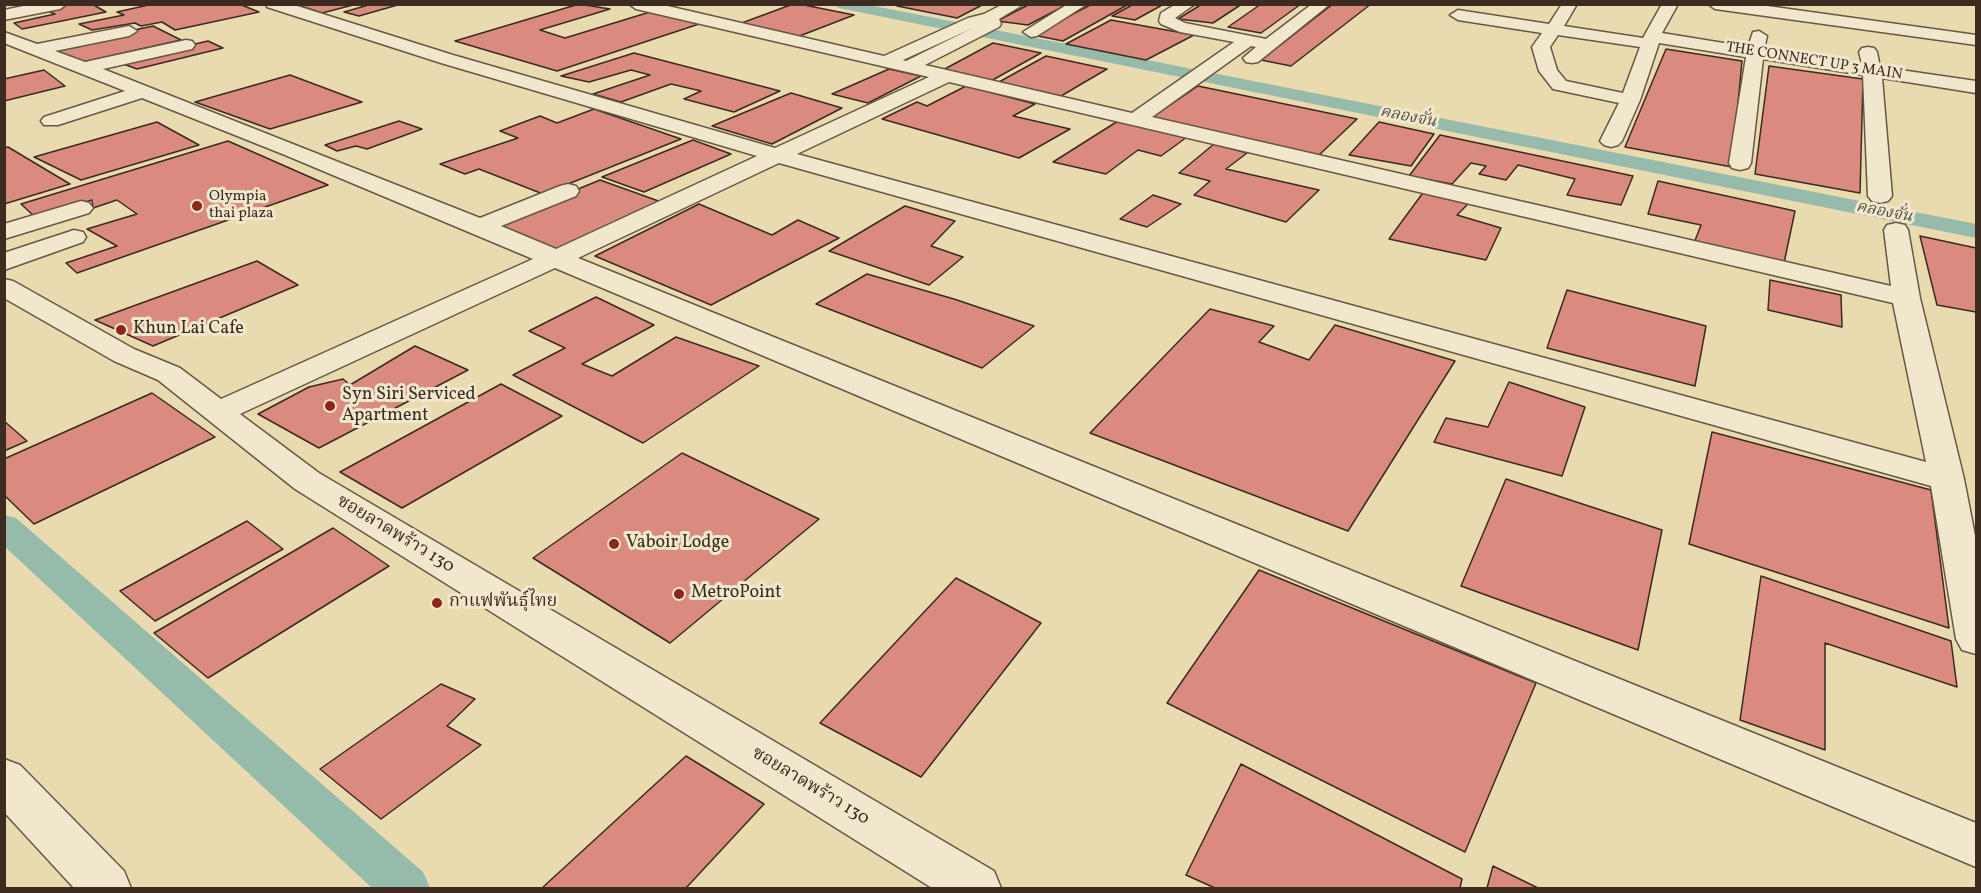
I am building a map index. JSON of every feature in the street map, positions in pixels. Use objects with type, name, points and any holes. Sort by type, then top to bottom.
[{"type":"street","points":[[4,15],[60,4]]},
{"type":"street","points":[[273,4],[447,59],[776,155],[1947,479]]},
{"type":"street","points":[[636,4],[1906,298]]},
{"type":"street","points":[[887,61],[986,23],[1017,4]]},
{"type":"street","points":[[1031,32],[1080,4]]},
{"type":"street","points":[[1188,4],[1167,16],[1167,21],[1180,27],[1244,45],[1271,44],[1323,4]]},
{"type":"street","points":[[1570,4],[1540,47],[1548,71],[1556,82],[1573,88],[1630,100]]},
{"type":"street","points":[[1611,141],[1630,100],[1652,40],[1670,4]]},
{"type":"street","points":[[1716,4],[1884,24],[1969,39],[1966,56]]},
{"type":"street","points":[[1443,29],[1463,10]]},
{"type":"street","name":"THE CONNECT UP 3 MAIN","points":[[1463,10],[1551,30],[1652,40],[1757,44],[1870,62],[1977,87]]},
{"type":"street","points":[[1884,24],[1901,51]]},
{"type":"street","points":[[36,49],[80,37],[129,31]]},
{"type":"street","points":[[910,66],[958,33]]},
{"type":"street","points":[[4,37],[294,150],[1977,845]]},
{"type":"street","points":[[1740,163],[1757,44]]},
{"type":"street","points":[[85,68],[186,45]]},
{"type":"street","points":[[1130,118],[1184,79],[1244,45]]},
{"type":"street","points":[[1870,62],[1880,196]]},
{"type":"street","points":[[218,412],[555,259],[949,75]]},
{"type":"street","points":[[51,121],[143,91]]},
{"type":"street","points":[[478,227],[568,191]]},
{"type":"street","points":[[4,232],[81,207]]},
{"type":"street","points":[[1896,230],[1906,298],[1947,479],[1977,639]]},
{"type":"street","points":[[4,262],[74,237]]},
{"type":"street","name":"ซอยลาดพร้าว 130","points":[[4,287],[124,355],[169,374],[307,481],[976,888]]},
{"type":"street","points":[[4,779],[106,888]]},
{"type":"building","points":[[72,4],[92,4],[106,12],[22,29],[14,23],[55,14],[45,10]]},
{"type":"building","points":[[153,4],[239,4],[259,12],[175,30],[162,22],[141,26],[135,23],[92,30],[79,24],[124,15],[117,12]]},
{"type":"building","points":[[295,4],[357,4],[322,13]]},
{"type":"building","points":[[372,4],[401,4],[359,16],[344,12]]},
{"type":"building","points":[[579,4],[610,9],[540,30],[565,38],[650,12],[699,24],[557,71],[455,41]]},
{"type":"building","points":[[793,4],[854,15],[797,37],[739,24]]},
{"type":"building","points":[[900,4],[984,4],[957,18],[897,6]]},
{"type":"building","points":[[1030,4],[1068,4],[1028,25],[997,21]]},
{"type":"building","points":[[1092,4],[1129,4],[1063,41],[1033,35]]},
{"type":"building","points":[[1134,4],[1164,4],[1135,20],[1112,16]]},
{"type":"building","points":[[1202,4],[1242,4],[1213,23],[1178,19]]},
{"type":"building","points":[[1261,4],[1301,4],[1261,33],[1228,27]]},
{"type":"building","points":[[1333,4],[1371,4],[1291,66],[1261,60]]},
{"type":"building","points":[[1111,20],[1194,35],[1146,60],[1066,44]]},
{"type":"building","points":[[153,26],[181,40],[83,62],[50,48]]},
{"type":"building","points":[[208,41],[223,48],[137,69],[118,62]]},
{"type":"building","points":[[993,43],[1041,53],[989,82],[941,71]]},
{"type":"building","points":[[1666,49],[1742,61],[1732,167],[1625,147]]},
{"type":"building","points":[[634,53],[780,91],[734,112],[684,99],[701,91],[671,84],[621,102],[593,94],[650,75],[631,70],[589,82],[561,76]]},
{"type":"building","points":[[1046,56],[1107,69],[1061,96],[999,82]]},
{"type":"building","points":[[1769,66],[1863,79],[1860,193],[1755,174]]},
{"type":"building","points":[[889,69],[921,76],[868,103],[832,94]]},
{"type":"building","points":[[44,70],[65,86],[4,101],[4,79]]},
{"type":"building","points":[[290,75],[362,102],[270,129],[195,102]]},
{"type":"building","points":[[966,86],[1035,104],[1013,116],[1070,129],[1019,158],[882,119],[917,102],[927,106]]},
{"type":"building","points":[[1198,86],[1357,119],[1317,157],[1151,118]]},
{"type":"building","points":[[791,93],[842,108],[772,144],[712,126]]},
{"type":"building","points":[[594,109],[681,139],[543,194],[479,169],[465,174],[440,164],[518,138],[500,131],[540,116],[557,123]]},
{"type":"building","points":[[399,121],[422,129],[367,149],[356,146],[337,151],[325,145]]},
{"type":"building","points":[[1118,121],[1187,137],[1161,156],[1138,150],[1106,174],[1053,162]]},
{"type":"building","points":[[157,122],[199,145],[81,180],[34,157]]},
{"type":"building","points":[[1379,122],[1434,134],[1411,166],[1349,155]]},
{"type":"building","points":[[1440,135],[1633,176],[1621,205],[1567,195],[1575,179],[1518,165],[1506,180],[1479,174],[1486,166],[1471,163],[1452,184],[1409,176]]},
{"type":"building","points":[[693,140],[731,154],[644,192],[602,177]]},
{"type":"building","name":"Olympia thai plaza","points":[[228,141],[328,185],[77,273],[66,263],[117,246],[87,229],[137,214],[117,200],[93,208],[92,200],[35,217],[21,204]]},
{"type":"building","points":[[1214,144],[1247,153],[1226,169],[1319,190],[1286,222],[1194,195],[1210,181],[1179,173]]},
{"type":"building","points":[[8,147],[70,184],[4,204],[4,148]]},
{"type":"building","points":[[600,180],[664,203],[554,254],[486,227]]},
{"type":"building","points":[[1658,181],[1795,211],[1784,263],[1694,243],[1701,225],[1648,214]]},
{"type":"building","points":[[1425,190],[1471,201],[1457,215],[1501,228],[1486,260],[1389,239]]},
{"type":"building","points":[[1153,195],[1181,204],[1147,227],[1120,219]]},
{"type":"building","points":[[699,204],[772,235],[798,220],[839,238],[711,305],[595,256]]},
{"type":"building","points":[[905,206],[955,221],[931,246],[963,257],[929,285],[829,251]]},
{"type":"building","points":[[1920,236],[1976,248],[1976,312],[1937,305]]},
{"type":"building","points":[[257,261],[298,285],[153,346],[95,320]]},
{"type":"building","points":[[867,274],[954,299],[1034,326],[982,368],[816,304]]},
{"type":"building","points":[[1770,280],[1841,295],[1842,327],[1768,310]]},
{"type":"building","points":[[1567,290],[1706,326],[1695,386],[1547,348]]},
{"type":"building","points":[[596,297],[654,325],[582,364],[612,376],[676,337],[759,366],[643,443],[513,375],[565,348],[529,331]]},
{"type":"building","points":[[1210,309],[1274,326],[1259,342],[1309,360],[1335,325],[1455,361],[1348,531],[1090,433]]},
{"type":"building","points":[[415,346],[468,370],[319,448],[258,414],[309,387],[343,379],[350,385]]},
{"type":"building","points":[[1509,382],[1585,407],[1562,476],[1434,442],[1446,418],[1488,427]]},
{"type":"building","points":[[501,384],[562,416],[402,508],[340,472]]},
{"type":"building","points":[[152,393],[215,437],[34,524],[4,495],[4,459]]},
{"type":"building","points":[[4,421],[27,441],[4,451]]},
{"type":"building","points":[[1712,432],[1931,490],[1949,628],[1689,544]]},
{"type":"building","points":[[682,453],[819,519],[670,643],[533,558]]},
{"type":"building","points":[[1506,479],[1662,530],[1638,650],[1461,586]]},
{"type":"building","points":[[247,521],[283,549],[155,621],[120,591]]},
{"type":"building","points":[[333,528],[389,566],[208,678],[154,633]]},
{"type":"building","points":[[1259,570],[1536,683],[1465,852],[1167,703]]},
{"type":"building","points":[[1761,576],[1951,641],[1957,687],[1825,643],[1825,750],[1740,720]]},
{"type":"building","points":[[956,578],[1041,623],[921,777],[820,723]]},
{"type":"building","points":[[441,684],[475,699],[447,726],[481,745],[381,819],[320,769]]},
{"type":"building","points":[[686,756],[764,804],[686,888],[542,888]]},
{"type":"building","points":[[1241,764],[1462,879],[1460,888],[1215,888],[1186,875]]},
{"type":"building","points":[[1493,866],[1538,888],[1487,888]]},
{"type":"waterway","name":"คลองจั่น","points":[[839,4],[1976,231]]},
{"type":"waterway","points":[[4,526],[406,888]]},
{"type":"place","name":"Olympia thai plaza","points":[[197,206]]},
{"type":"place","name":"Khun Lai Cafe","points":[[121,330]]},
{"type":"place","name":"Syn Siri Serviced Apartment","points":[[330,406]]},
{"type":"place","name":"Vaboir Lodge","points":[[614,544]]},
{"type":"place","name":"MetroPoint","points":[[679,594]]},
{"type":"place","name":"กาแฟพันธุ์ไทย","points":[[437,603]]}]
